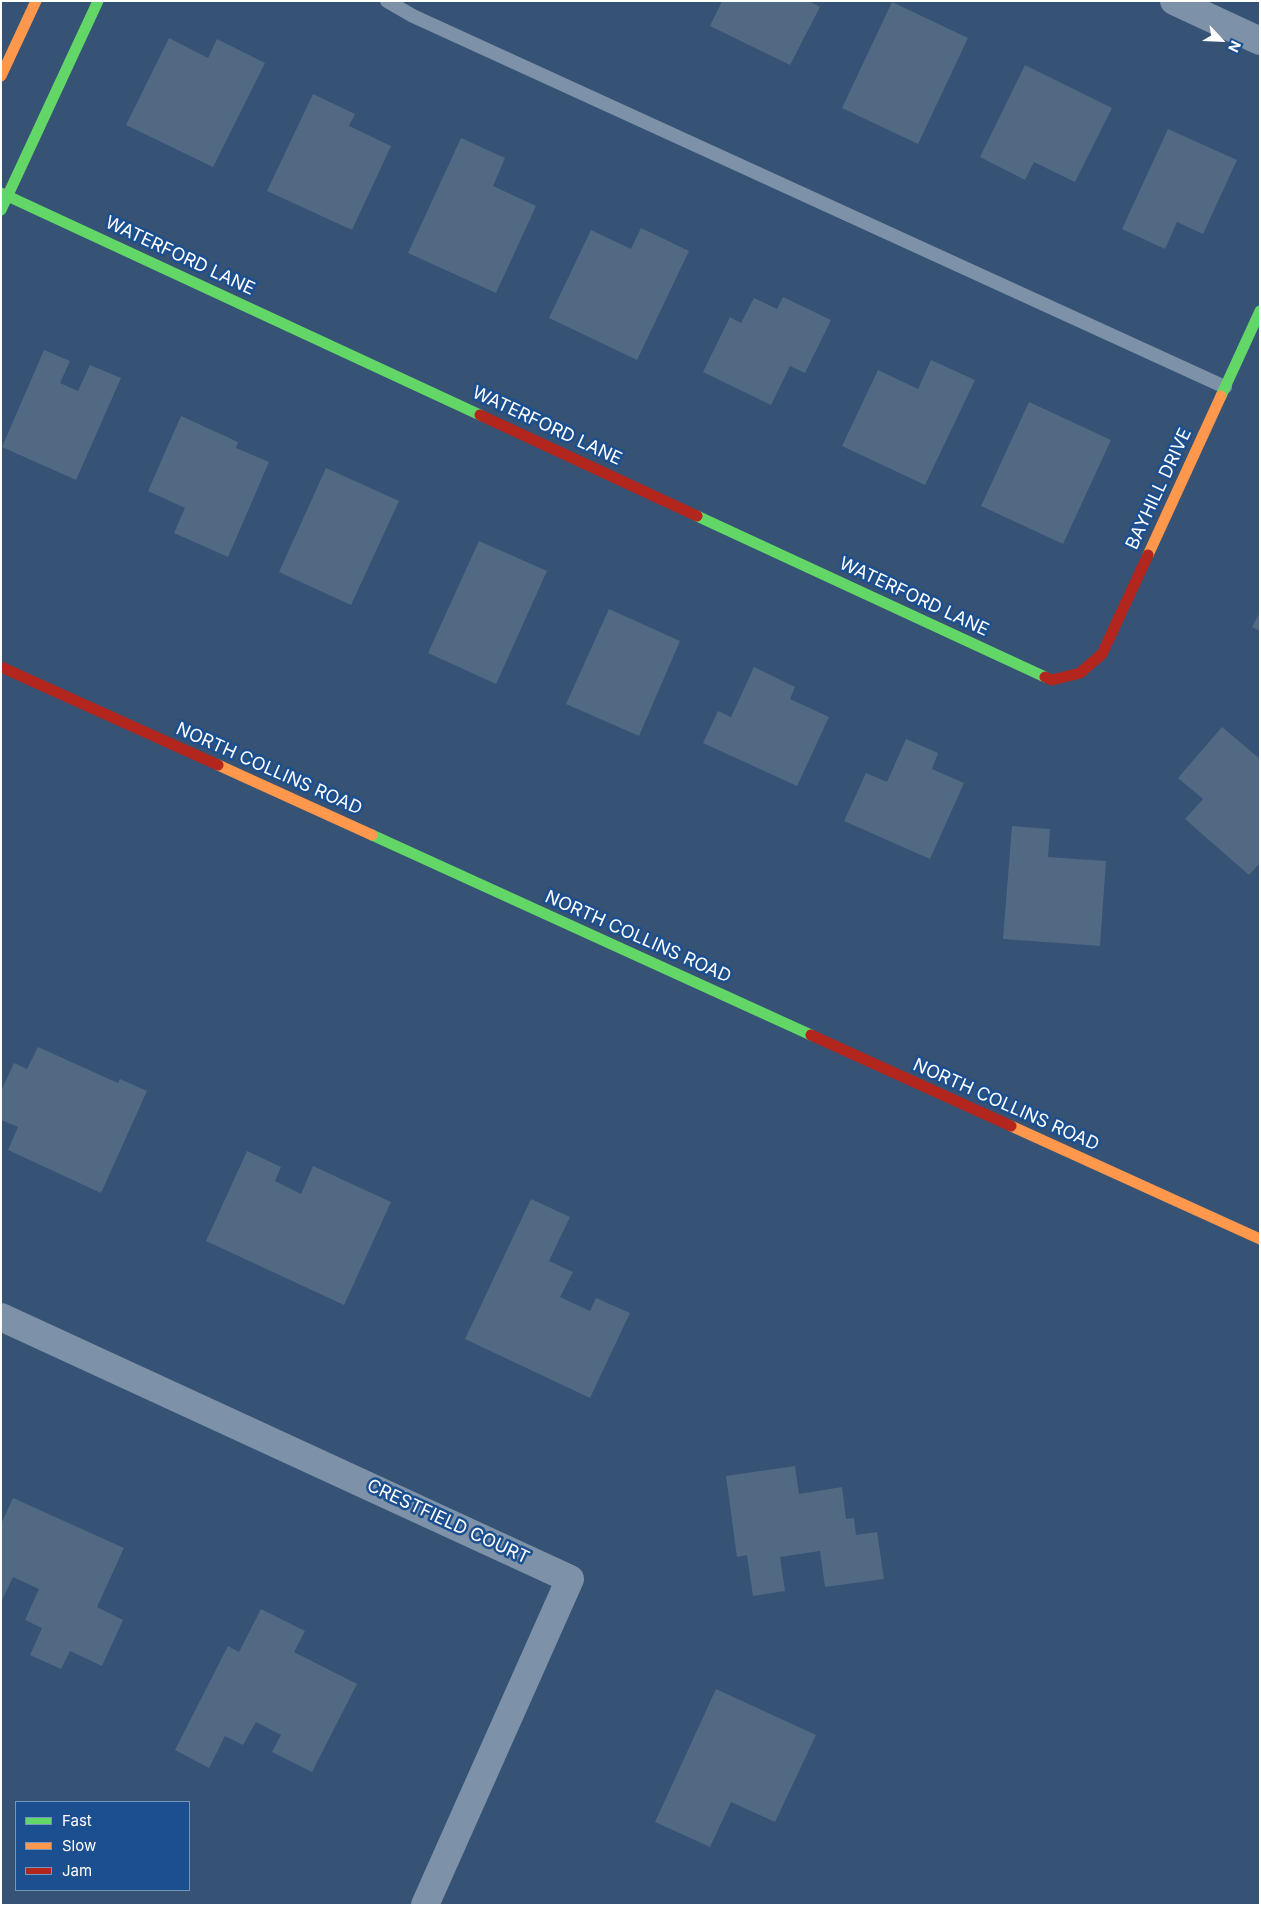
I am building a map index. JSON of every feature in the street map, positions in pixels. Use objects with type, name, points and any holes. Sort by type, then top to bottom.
[{"type":"street","points":[[1,76],[36,1]]},
{"type":"street","points":[[1,210],[5,194],[98,1]]},
{"type":"street","points":[[1174,1],[1260,41]]},
{"type":"street","name":"WATERFORD LANE","points":[[5,194],[1052,680],[1080,673]]},
{"type":"street","name":"BAYHILL DRIVE","points":[[1080,673],[1102,654],[1260,311]]},
{"type":"street","name":"NORTH COLLINS ROAD","points":[[1,666],[1260,1239]]},
{"type":"street","name":"CRESTFIELD COURT","points":[[1,1317],[570,1579],[425,1905]]},
{"type":"lane","points":[[387,1],[413,16],[1225,388]]},
{"type":"building","points":[[722,1],[809,1],[820,7],[790,65],[710,26]]},
{"type":"building","points":[[892,2],[968,38],[918,144],[842,108]]},
{"type":"building","points":[[169,38],[208,58],[217,39],[265,63],[213,167],[126,125]]},
{"type":"building","points":[[1025,65],[1112,108],[1075,182],[1034,162],[1025,180],[980,157]]},
{"type":"building","points":[[313,94],[355,114],[349,126],[391,146],[352,230],[267,191]]},
{"type":"building","points":[[1168,129],[1237,160],[1203,234],[1177,222],[1165,249],[1122,229]]},
{"type":"building","points":[[461,138],[505,158],[493,186],[536,206],[496,293],[408,253]]},
{"type":"building","points":[[641,228],[689,251],[637,360],[549,318],[591,230],[631,249]]},
{"type":"building","points":[[783,297],[831,320],[805,373],[790,366],[771,405],[703,372],[730,317],[741,323],[754,298],[777,309]]},
{"type":"building","points":[[44,350],[70,361],[60,383],[78,391],[90,365],[121,378],[76,480],[2,447]]},
{"type":"building","points":[[931,360],[975,380],[925,485],[842,446],[878,370],[918,389]]},
{"type":"building","points":[[1029,402],[1111,440],[1063,544],[981,506]]},
{"type":"building","points":[[181,416],[238,442],[236,448],[269,462],[228,557],[174,533],[185,508],[148,491]]},
{"type":"building","points":[[326,468],[399,501],[351,605],[279,572]]},
{"type":"building","points":[[479,541],[547,571],[496,684],[428,653]]},
{"type":"building","points":[[609,609],[680,641],[639,736],[566,704]]},
{"type":"building","points":[[1260,612],[1260,631],[1252,627]]},
{"type":"building","points":[[754,667],[795,687],[790,699],[829,717],[797,786],[703,743],[718,711],[731,717]]},
{"type":"building","points":[[1222,727],[1260,759],[1260,863],[1249,875],[1185,819],[1203,799],[1178,778]]},
{"type":"building","points":[[906,739],[938,753],[932,769],[964,783],[930,859],[844,821],[866,773],[887,782]]},
{"type":"building","points":[[1012,826],[1050,829],[1048,857],[1106,861],[1100,946],[1003,939]]},
{"type":"building","points":[[38,1047],[118,1083],[120,1079],[147,1091],[101,1193],[8,1150],[18,1127],[1,1120],[1,1091],[14,1063],[27,1069]]},
{"type":"building","points":[[247,1151],[281,1167],[275,1181],[301,1194],[313,1166],[391,1202],[344,1305],[206,1241]]},
{"type":"building","points":[[531,1199],[570,1217],[549,1261],[573,1272],[560,1297],[590,1311],[596,1298],[630,1313],[590,1398],[465,1339]]},
{"type":"building","points":[[795,1466],[799,1494],[842,1487],[846,1519],[854,1518],[856,1535],[877,1532],[884,1579],[825,1587],[820,1551],[780,1557],[785,1591],[753,1596],[747,1555],[737,1557],[726,1476]]},
{"type":"building","points":[[13,1498],[124,1548],[97,1607],[123,1620],[102,1666],[70,1651],[61,1669],[30,1655],[42,1628],[25,1620],[39,1589],[13,1577],[1,1602],[1,1524]]},
{"type":"building","points":[[261,1609],[305,1631],[294,1652],[357,1684],[312,1772],[272,1752],[281,1735],[256,1722],[243,1745],[225,1736],[209,1768],[175,1750],[228,1646],[239,1652]]},
{"type":"building","points":[[716,1689],[816,1735],[775,1822],[731,1802],[710,1847],[655,1822]]},
{"type":"traffic: fast","points":[[1,210],[98,1]]},
{"type":"traffic: fast","points":[[1,193],[480,415]]},
{"type":"traffic: fast","points":[[1221,396],[1260,311]]},
{"type":"traffic: fast","points":[[697,516],[1045,677]]},
{"type":"traffic: fast","points":[[372,835],[811,1035]]},
{"type":"traffic: slow","points":[[1,76],[36,1]]},
{"type":"traffic: slow","points":[[1148,555],[1221,396]]},
{"type":"traffic: slow","points":[[218,765],[372,835]]},
{"type":"traffic: slow","points":[[1011,1126],[1260,1239]]},
{"type":"traffic: jam","points":[[480,415],[697,516]]},
{"type":"traffic: jam","points":[[1045,677],[1052,680],[1080,673],[1102,654],[1148,555]]},
{"type":"traffic: jam","points":[[1,667],[218,765]]},
{"type":"traffic: jam","points":[[811,1035],[1011,1126]]}]
